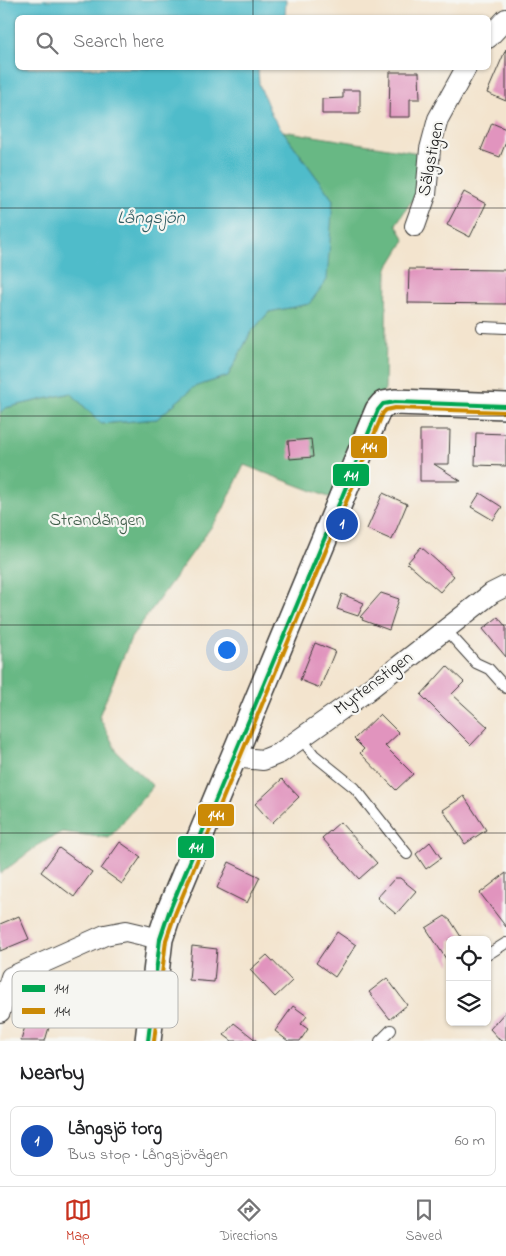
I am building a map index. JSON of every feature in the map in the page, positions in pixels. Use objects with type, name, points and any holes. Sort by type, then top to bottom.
[{"type":"street","points":[[491,35],[506,19]]},
{"type":"street","name":"Sälgstigen","points":[[415,226],[426,195],[430,149],[438,120],[465,70]]},
{"type":"street","points":[[156,971],[160,940],[169,912],[378,410],[384,404],[395,402],[506,406]]},
{"type":"street","name":"Myrtenstigen","points":[[233,757],[263,760],[280,753],[367,691],[492,593],[506,586]]},
{"type":"street","points":[[24,971],[105,936],[126,931],[160,940]]},
{"type":"street","points":[[0,1012],[6,979]]},
{"type":"street","points":[[148,1041],[150,1028]]},
{"type":"lane","points":[[482,327],[506,328]]},
{"type":"lane","points":[[446,630],[476,663],[489,670],[506,688]]},
{"type":"lane","points":[[301,738],[314,755],[355,788],[407,854]]},
{"type":"lane","points":[[491,952],[506,943]]},
{"type":"lane","points":[[380,1041],[391,1030]]},
{"type":"green space","name":"Strandängen","points":[[283,131],[419,153],[419,190],[396,224],[405,240],[387,269],[385,390],[371,401],[331,498],[244,465],[222,512],[131,638],[99,716],[117,752],[153,786],[109,838],[62,832],[41,843],[0,874],[0,413],[5,408],[71,393],[101,424],[157,419],[194,387],[228,376],[251,332],[269,312],[309,304],[333,200]]},
{"type":"water","name":"Långsjön","points":[[0,0],[286,0],[285,15],[15,15],[15,70],[258,70],[259,84],[272,116],[333,200],[327,280],[309,304],[269,312],[251,332],[228,376],[194,387],[157,419],[101,424],[71,393],[5,408],[0,413]]},
{"type":"building","points":[[506,49],[506,101],[487,93]]},
{"type":"building","points":[[390,72],[419,72],[420,99],[410,99],[410,117],[389,117]]},
{"type":"building","points":[[343,90],[360,90],[360,114],[322,114],[322,99],[343,98]]},
{"type":"building","points":[[492,123],[506,129],[506,142],[500,157],[481,150]]},
{"type":"building","points":[[464,192],[486,204],[470,237],[447,225]]},
{"type":"building","points":[[409,269],[506,270],[506,304],[408,303]]},
{"type":"building","points":[[420,430],[450,430],[449,464],[434,464],[461,481],[420,481]]},
{"type":"building","points":[[476,433],[506,434],[506,466],[475,465]]},
{"type":"building","points":[[311,439],[313,457],[290,459],[288,441]]},
{"type":"building","points":[[383,493],[407,504],[392,540],[367,529]]},
{"type":"building","points":[[480,493],[502,507],[493,520],[471,507]]},
{"type":"building","points":[[421,547],[454,576],[440,592],[407,563]]},
{"type":"building","points":[[381,593],[399,599],[389,630],[362,620],[363,618],[360,617]]},
{"type":"building","points":[[342,594],[364,603],[358,616],[337,609]]},
{"type":"building","points":[[498,617],[506,627],[506,657],[483,629]]},
{"type":"building","points":[[315,643],[335,651],[320,688],[300,680]]},
{"type":"building","points":[[447,666],[464,682],[452,694],[488,727],[471,745],[421,695]]},
{"type":"building","points":[[380,714],[399,733],[385,746],[413,774],[396,790],[360,753],[364,749],[354,739]]},
{"type":"building","points":[[282,779],[299,797],[272,823],[255,804]]},
{"type":"building","points":[[464,796],[486,830],[465,844],[443,810]]},
{"type":"building","points":[[340,822],[377,863],[359,879],[322,838]]},
{"type":"building","points":[[120,842],[141,857],[122,884],[101,869]]},
{"type":"building","points":[[430,842],[441,858],[426,869],[416,854]]},
{"type":"building","points":[[59,848],[92,872],[74,897],[41,872]]},
{"type":"building","points":[[229,862],[260,877],[247,903],[217,888]]},
{"type":"building","points":[[506,873],[506,927],[480,893]]},
{"type":"building","points":[[395,878],[400,878],[416,891],[396,914],[377,898]]},
{"type":"building","points":[[19,916],[29,939],[0,951],[0,924]]},
{"type":"building","points":[[445,916],[451,921],[460,936],[446,936],[446,959],[426,928]]},
{"type":"building","points":[[337,932],[356,945],[335,977],[316,963]]},
{"type":"building","points":[[192,946],[217,949],[214,982],[189,980]]},
{"type":"building","points":[[267,955],[292,981],[275,997],[250,970]]},
{"type":"building","points":[[387,978],[407,1005],[390,1019],[369,992]]},
{"type":"building","points":[[293,1006],[307,1016],[301,1024],[308,1029],[300,1041],[288,1041],[275,1031]]},
{"type":"building","points":[[506,1011],[506,1041],[501,1041],[490,1029]]},
{"type":"building","points":[[234,1023],[257,1041],[232,1041],[224,1035]]},
{"type":"building","points":[[24,1028],[49,1028],[45,1041],[21,1041]]},
{"type":"transit line","name":"141","points":[[156,971],[160,939],[169,912],[378,410],[383,404],[395,402],[506,406]]},
{"type":"transit line","name":"144","points":[[162,971],[166,940],[175,914],[383,413],[386,410],[395,408],[506,412]]},
{"type":"transit line","name":"141","points":[[148,1041],[150,1028]]},
{"type":"transit line","name":"144","points":[[154,1041],[156,1028]]},
{"type":"place","name":"Långsjö torg","points":[[342,524]]}]
